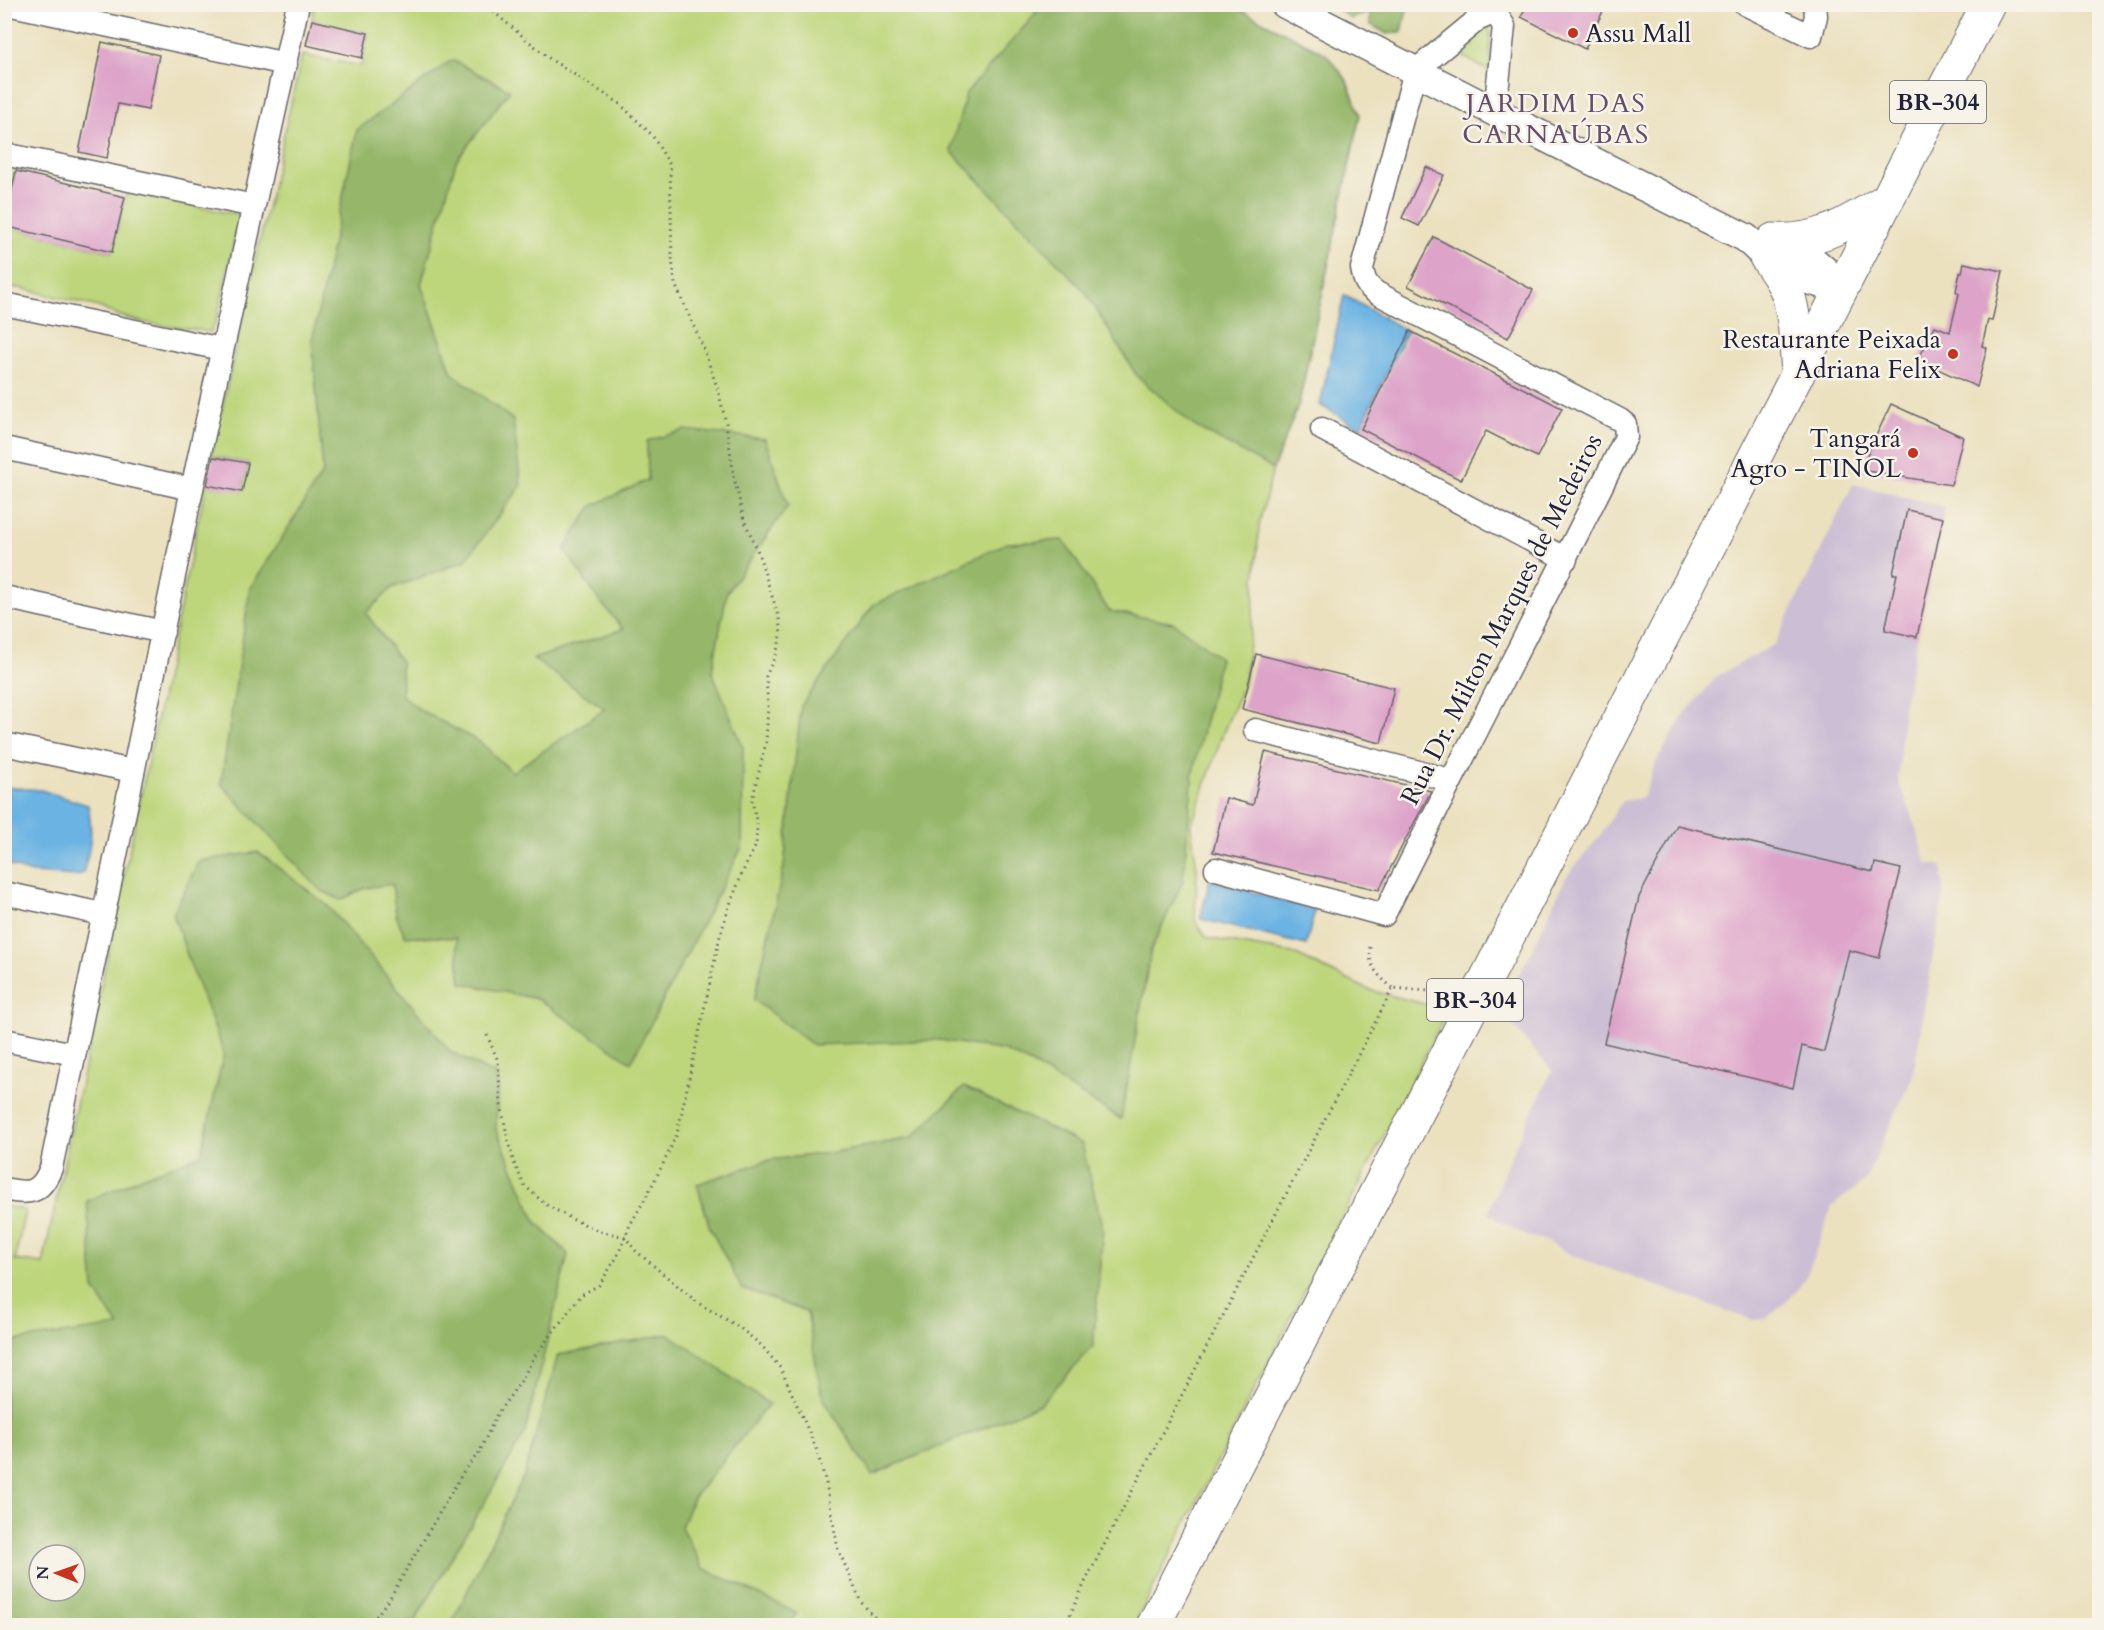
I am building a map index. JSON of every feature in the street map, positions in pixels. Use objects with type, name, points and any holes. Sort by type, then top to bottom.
[{"type":"highway","name":"BR-304","points":[[1153,1626],[1988,4]]},
{"type":"highway","points":[[1798,375],[1796,336],[1788,294],[1762,245],[1824,234],[1848,223],[1888,199]]},
{"type":"main road","points":[[1285,4],[1762,245],[1807,255],[1843,288]]},
{"type":"street","points":[[8,4],[286,63]]},
{"type":"street","points":[[4,1189],[28,1192],[39,1188],[51,1168],[192,489],[298,4]]},
{"type":"street","points":[[1745,4],[1811,36],[1816,16],[1815,4]]},
{"type":"street","points":[[1416,71],[1477,20],[1497,8],[1504,26],[1495,112]]},
{"type":"street","name":"Rua Dr. Milton Marques de Medeiros","points":[[1216,869],[1384,915],[1450,780],[1566,559],[1626,437],[1625,424],[1610,414],[1367,287],[1362,268],[1416,71]]},
{"type":"street","points":[[4,154],[254,206]]},
{"type":"street","points":[[4,304],[222,349]]},
{"type":"street","points":[[1322,429],[1566,559]]},
{"type":"street","points":[[4,448],[192,489]]},
{"type":"street","points":[[4,597],[163,632]]},
{"type":"street","points":[[1255,730],[1450,780]]},
{"type":"street","points":[[4,744],[133,771]]},
{"type":"street","points":[[4,892],[102,914]]},
{"type":"street","points":[[4,1040],[74,1054]]},
{"type":"path","points":[[369,1626],[391,1596],[465,1469],[479,1453],[498,1414],[534,1358],[581,1295],[599,1285],[617,1257],[630,1225],[677,1134],[720,936],[732,898],[756,846],[757,825],[752,800],[766,743],[768,706],[766,676],[781,636],[779,618],[757,549],[744,520],[718,390],[703,347],[675,284],[672,258],[670,165],[652,135],[619,103],[550,58],[484,4]]},
{"type":"path","points":[[1370,947],[1372,964],[1377,975],[1393,988],[1430,991],[1450,997]]},
{"type":"path","points":[[1065,1626],[1086,1580],[1393,988]]},
{"type":"path","points":[[488,1035],[498,1061],[501,1105],[509,1145],[524,1185],[545,1204],[574,1220],[600,1231],[625,1237],[636,1251],[698,1303],[739,1327],[762,1346],[781,1369],[816,1448],[826,1483],[838,1549],[861,1602],[882,1626]]},
{"type":"shaded area","points":[[1853,484],[1945,507],[1903,708],[1898,782],[1912,815],[1927,864],[1943,866],[1943,895],[1913,1075],[1864,1182],[1832,1206],[1806,1278],[1786,1302],[1766,1319],[1752,1320],[1573,1256],[1546,1241],[1525,1235],[1488,1214],[1510,1157],[1552,1071],[1504,1015],[1512,987],[1530,955],[1566,877],[1600,836],[1622,801],[1643,798],[1655,764],[1683,716],[1717,676],[1775,644]]},
{"type":"green space","points":[[1042,4],[1231,5],[1326,54],[1346,79],[1360,115],[1299,403],[1273,469],[1194,426],[1137,376],[1086,293],[951,151],[966,93]]},
{"type":"green space","points":[[314,5],[1231,5],[1326,54],[1346,79],[1360,115],[1299,403],[1273,469],[1259,525],[1253,611],[1244,684],[1223,733],[1191,826],[1197,869],[1195,921],[1207,938],[1292,953],[1369,990],[1448,1010],[1134,1625],[5,1625],[4,1206],[25,1210],[15,1260],[43,1264],[206,484],[242,491],[248,463],[211,456],[302,55],[361,66],[368,34],[312,20]]},
{"type":"green space","points":[[1332,5],[1408,5],[1402,32],[1387,34],[1370,24],[1370,12],[1351,19]]},
{"type":"green space","points":[[1490,25],[1490,72],[1452,50]]},
{"type":"green space","points":[[452,60],[510,90],[456,161],[421,284],[452,373],[513,420],[521,486],[465,561],[392,588],[366,613],[401,662],[402,696],[422,711],[480,742],[512,772],[605,709],[533,659],[623,629],[598,599],[564,549],[592,506],[648,480],[647,441],[685,430],[765,439],[788,506],[727,592],[712,671],[743,747],[742,847],[631,1062],[537,999],[461,983],[456,938],[405,936],[396,915],[392,884],[365,888],[341,900],[320,890],[221,784],[250,589],[323,472],[312,341],[357,130]]},
{"type":"green space","points":[[5,161],[17,164],[5,220]]},
{"type":"green space","points":[[131,191],[212,210],[240,214],[217,318],[211,332],[126,318],[99,307],[20,288],[5,287],[5,226],[112,252],[125,197]]},
{"type":"green space","points":[[1063,540],[1109,611],[1174,623],[1220,658],[1193,772],[1183,881],[1151,950],[1121,1119],[1033,1065],[1005,1051],[940,1040],[813,1045],[754,1000],[784,866],[801,706],[873,605],[1007,543]]},
{"type":"green space","points":[[258,852],[327,905],[451,1052],[498,1076],[496,1129],[536,1222],[568,1254],[525,1433],[416,1619],[410,1625],[5,1625],[5,1342],[119,1326],[94,1289],[87,1201],[149,1174],[201,1155],[224,1053],[173,913],[199,861]]},
{"type":"green space","points":[[964,1087],[1082,1144],[1103,1229],[1093,1347],[1040,1404],[872,1475],[822,1397],[807,1312],[742,1289],[710,1228],[697,1184],[769,1160],[829,1153],[911,1138]]},
{"type":"green space","points":[[669,1334],[769,1404],[693,1498],[681,1527],[703,1568],[797,1613],[790,1625],[451,1625],[525,1473],[558,1355]]},
{"type":"water","points":[[1344,295],[1407,331],[1360,428],[1320,405]]},
{"type":"water","points":[[5,787],[41,790],[88,805],[90,839],[83,873],[77,876],[32,873],[5,864]]},
{"type":"water","points":[[1210,880],[1315,910],[1306,945],[1200,919]]},
{"type":"building","name":"Assu Mall","points":[[1528,4],[1590,4],[1603,11],[1585,49],[1521,17]]},
{"type":"building","points":[[312,20],[368,33],[362,58],[306,45]]},
{"type":"building","points":[[102,42],[159,55],[148,110],[118,104],[107,158],[79,152]]},
{"type":"building","points":[[1426,167],[1444,175],[1419,226],[1402,218]]},
{"type":"building","points":[[16,171],[125,197],[112,252],[4,226]]},
{"type":"building","points":[[1434,237],[1533,290],[1508,338],[1408,286]]},
{"type":"building","points":[[1964,263],[2003,271],[1992,321],[1988,320],[1982,346],[1987,348],[1977,387],[1918,360],[1935,326],[1950,332],[1959,294],[1956,291]]},
{"type":"building","points":[[1410,331],[1562,408],[1537,457],[1486,431],[1461,480],[1361,429]]},
{"type":"building","name":"Tangará Agro - TINOL","points":[[1891,404],[1963,437],[1951,485],[1860,470]]},
{"type":"building","points":[[213,457],[248,463],[242,492],[207,485]]},
{"type":"building","points":[[1907,510],[1943,518],[1917,637],[1885,630],[1897,574],[1893,574]]},
{"type":"building","points":[[1256,654],[1394,688],[1381,743],[1242,709]]},
{"type":"building","points":[[1265,752],[1431,791],[1379,890],[1213,852],[1226,798],[1253,805]]},
{"type":"building","points":[[1677,825],[1873,872],[1875,863],[1901,869],[1879,958],[1849,950],[1824,1052],[1802,1046],[1793,1088],[1604,1043],[1639,897]]},
{"type":"place","name":"Assu Mall","points":[[1573,33]]},
{"type":"place","name":"Restaurante Peixada Adriana Felix","points":[[1953,354]]},
{"type":"place","name":"Tangará Agro - TINOL","points":[[1913,453]]},
{"type":"district","name":"JARDIM DAS CARNAÚBAS","points":[[1556,118]]}]
